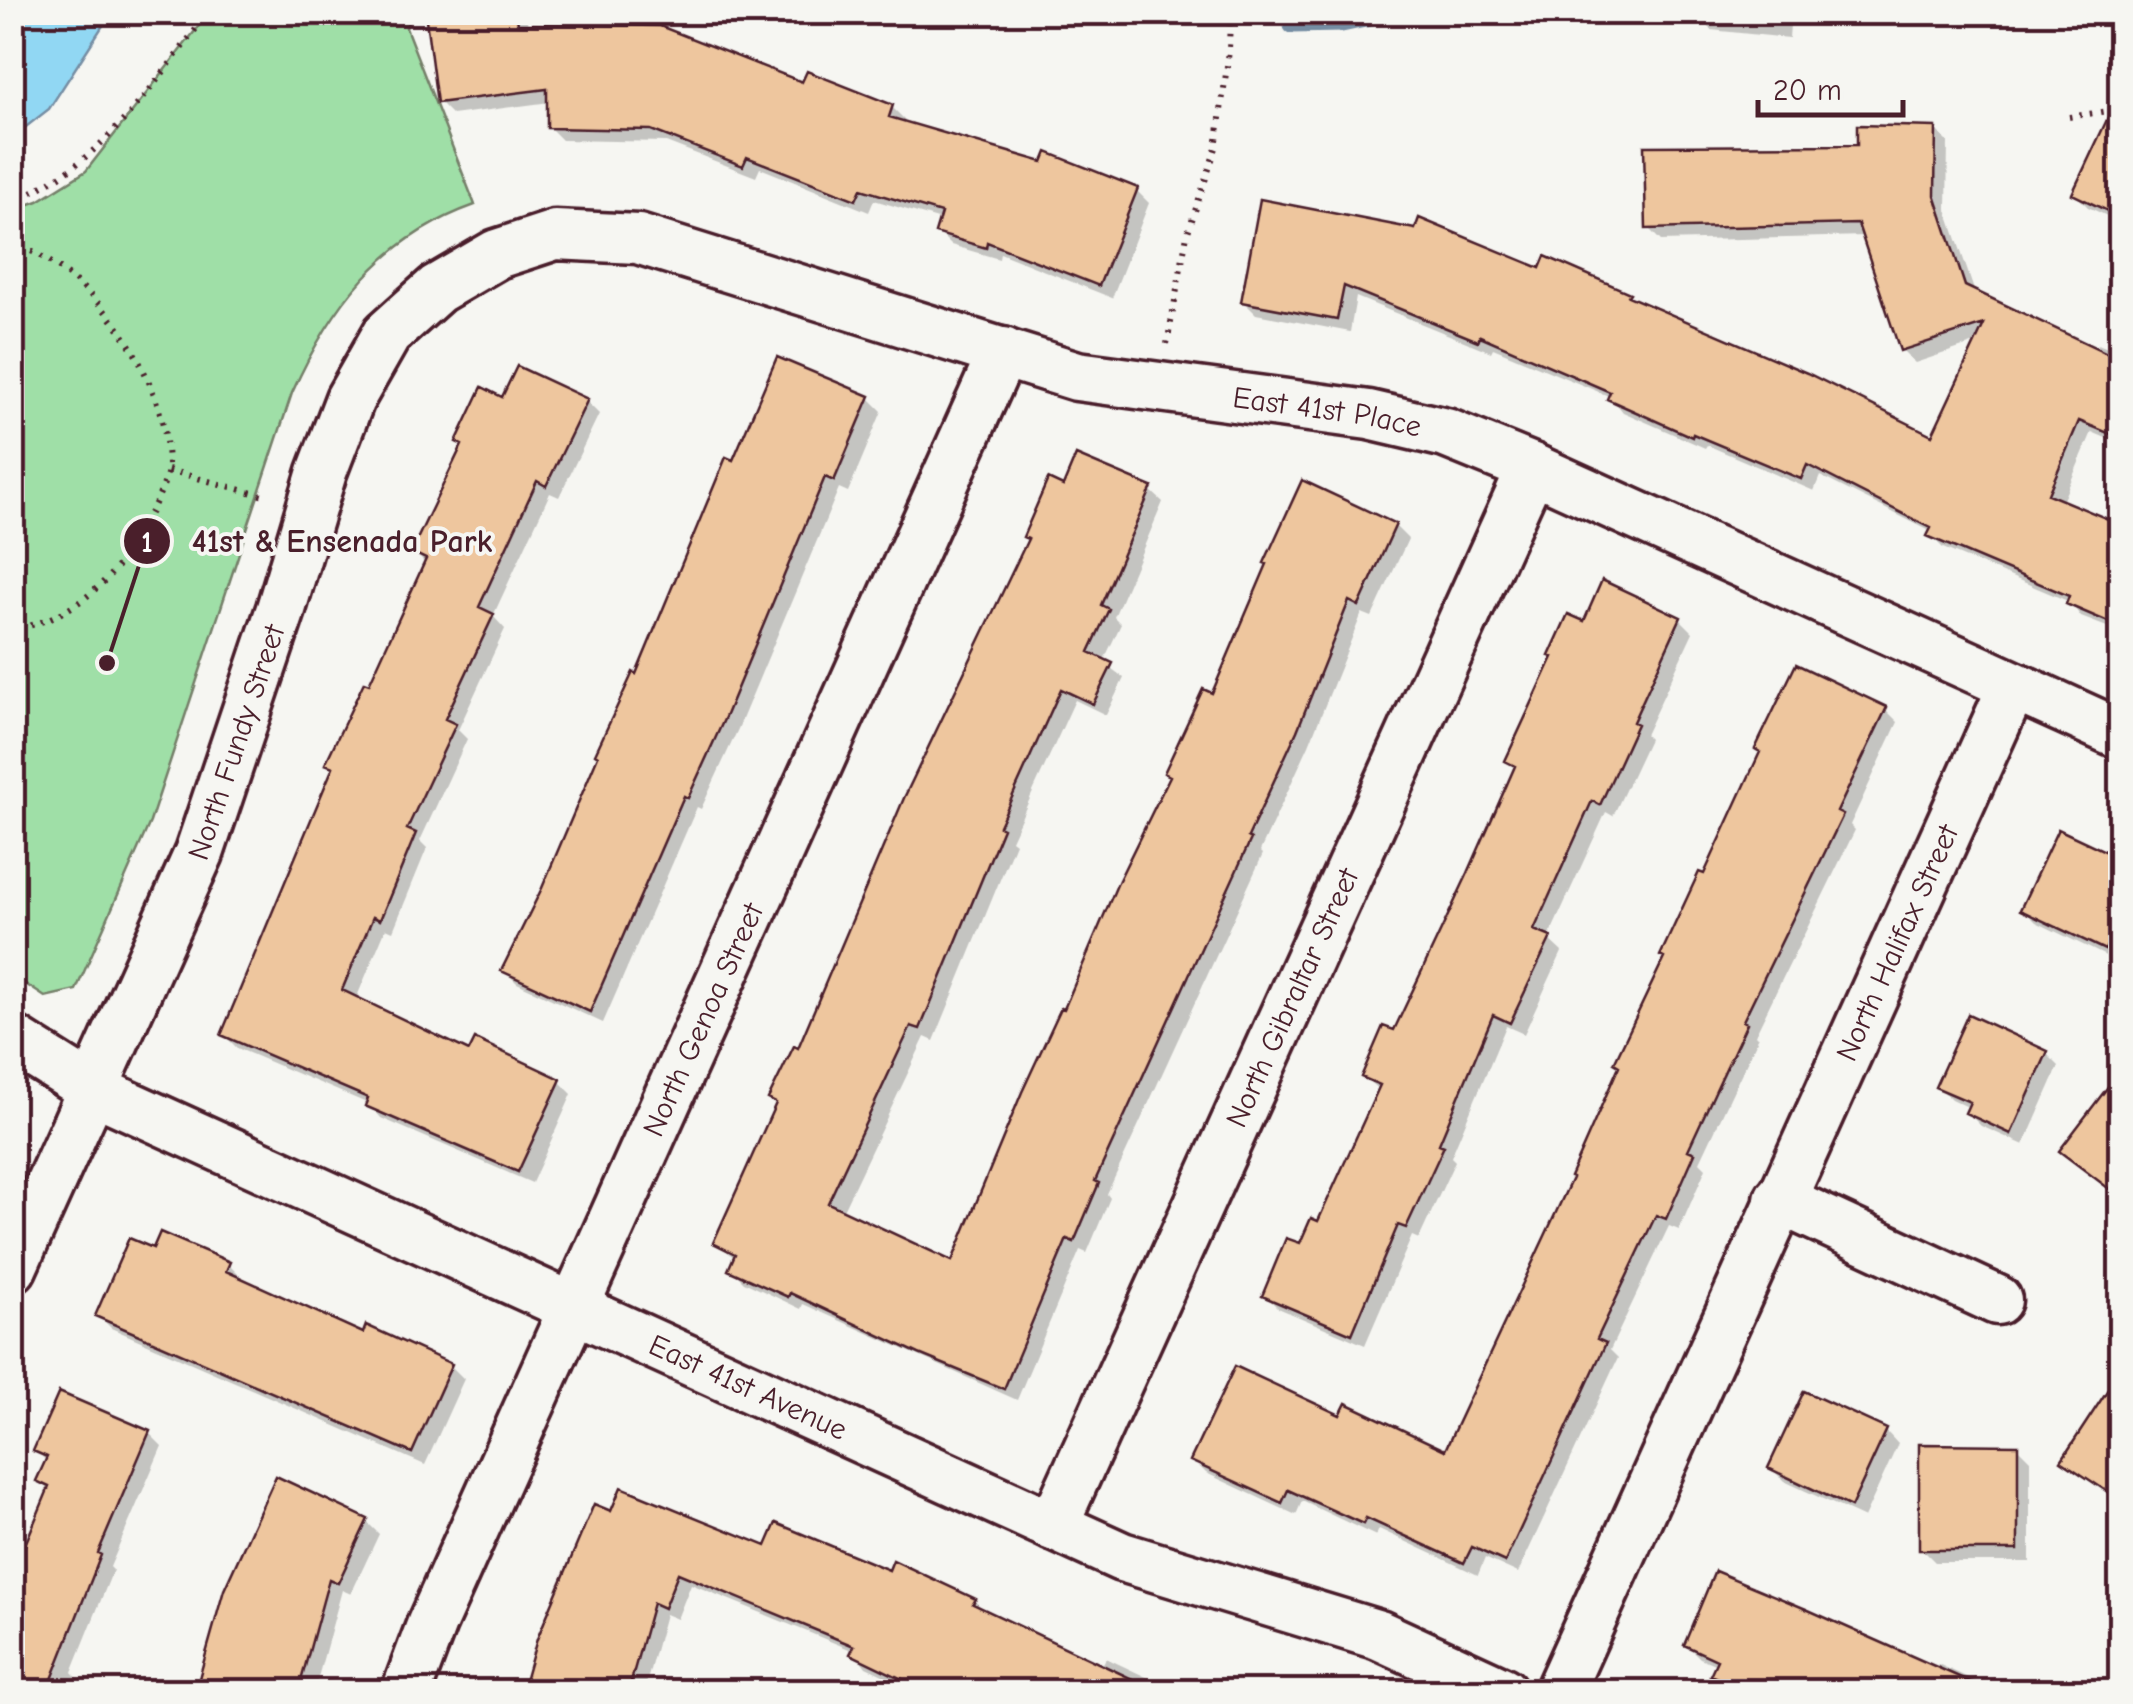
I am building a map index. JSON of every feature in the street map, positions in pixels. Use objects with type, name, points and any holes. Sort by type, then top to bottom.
[{"type":"street","name":"East 41st Place","points":[[497,254],[555,235],[638,239],[1077,376],[1369,416],[1446,433],[1532,468],[2120,734]]},
{"type":"street","name":"North Fundy Street","points":[[12,1268],[199,854],[281,610],[322,472],[350,400],[387,334],[436,288],[497,254]]},
{"type":"street","name":"North Genoa Street","points":[[406,1692],[432,1623],[1003,352]]},
{"type":"street","name":"North Gibraltar Street","points":[[1053,1526],[1532,468]]},
{"type":"street","name":"North Halifax Street","points":[[1558,1692],[2013,686]]},
{"type":"street","name":"East 41st Avenue","points":[[12,1038],[92,1089],[1122,1557],[1379,1635],[1504,1692]]},
{"type":"street","points":[[1779,1199],[1998,1300]]},
{"type":"path","points":[[12,200],[74,167],[116,131],[209,12]]},
{"type":"path","points":[[1166,344],[1186,235],[1216,148],[1230,12]]},
{"type":"path","points":[[2069,117],[2120,109]]},
{"type":"path","points":[[12,243],[46,259],[75,280],[114,323],[144,371],[160,422],[168,470],[144,524],[118,568],[90,596],[59,614],[12,630]]},
{"type":"path","points":[[168,470],[264,496]]},
{"type":"green space","points":[[209,13],[411,13],[406,28],[475,205],[442,219],[387,256],[343,304],[307,361],[292,393],[150,822],[76,990],[45,997],[12,975],[13,210],[38,201],[86,171]]},
{"type":"water","points":[[13,12],[111,13],[49,109],[13,137]]},
{"type":"building","points":[[425,12],[516,12],[518,24],[660,26],[802,82],[807,71],[893,105],[889,117],[1043,162],[1047,152],[1138,188],[1099,286],[987,242],[986,248],[935,233],[941,213],[861,189],[856,200],[747,157],[743,166],[651,130],[547,128],[547,89],[437,103]]},
{"type":"building","points":[[2120,92],[2120,217],[2072,194]]},
{"type":"building","points":[[1857,125],[1936,127],[1935,195],[1965,286],[2120,359],[2120,438],[2079,421],[2048,494],[2120,524],[2120,627],[2066,604],[2069,596],[1927,536],[1931,528],[1807,465],[1801,479],[1693,434],[1692,437],[1607,399],[1610,392],[1480,336],[1478,341],[1344,286],[1337,320],[1241,302],[1260,199],[1415,229],[1419,218],[1540,268],[1545,256],[1807,373],[1932,435],[1984,324],[1900,351],[1858,224],[1646,229],[1644,146],[1857,145]]},
{"type":"building","points":[[777,357],[870,396],[834,481],[825,477],[726,715],[688,798],[684,796],[590,1012],[501,971],[542,888],[598,756],[595,754],[633,672],[636,674],[726,457],[733,460]]},
{"type":"building","points":[[517,366],[588,399],[546,486],[537,481],[479,607],[494,614],[445,719],[456,724],[407,829],[416,833],[380,920],[373,917],[342,990],[469,1051],[475,1039],[561,1079],[518,1172],[365,1106],[368,1098],[221,1035],[333,767],[325,764],[364,682],[369,684],[426,559],[411,552],[462,445],[456,442],[482,387],[502,397]]},
{"type":"building","points":[[1076,455],[1152,487],[1101,605],[1109,609],[1089,652],[1113,663],[1093,704],[1061,689],[999,826],[1003,828],[920,1029],[911,1026],[828,1203],[952,1261],[1022,1092],[1170,776],[1164,773],[1203,689],[1212,693],[1302,480],[1396,524],[1359,606],[1349,601],[1297,731],[1248,837],[1251,839],[1095,1181],[1099,1183],[1074,1242],[1067,1239],[1004,1389],[790,1293],[788,1297],[728,1270],[735,1254],[713,1243],[776,1103],[768,1099],[794,1046],[798,1048],[904,798],[1028,539],[1023,537],[1048,479],[1063,486]]},
{"type":"building","points":[[1602,580],[1681,617],[1600,805],[1592,801],[1534,930],[1551,937],[1510,1023],[1493,1015],[1439,1144],[1444,1146],[1406,1228],[1398,1225],[1352,1334],[1262,1296],[1286,1238],[1300,1243],[1311,1218],[1318,1221],[1380,1085],[1361,1077],[1383,1026],[1394,1030],[1468,873],[1515,766],[1505,761],[1553,657],[1549,656],[1568,614],[1584,621]]},
{"type":"building","points":[[1796,664],[1887,707],[1837,812],[1843,815],[1743,1021],[1747,1023],[1688,1150],[1695,1153],[1666,1219],[1656,1215],[1597,1339],[1606,1343],[1505,1562],[1472,1547],[1464,1563],[1366,1518],[1363,1524],[1288,1490],[1282,1503],[1190,1461],[1235,1366],[1340,1415],[1346,1403],[1445,1450],[1572,1178],[1619,1066],[1614,1063],[1664,958],[1660,956],[1699,872],[1704,874],[1760,752],[1755,749]]},
{"type":"building","points":[[2058,829],[2120,858],[2120,918],[2105,950],[2020,910]]},
{"type":"building","points":[[1968,1014],[2048,1051],[2011,1134],[1965,1113],[1970,1102],[1935,1087]]},
{"type":"building","points":[[2120,1071],[2120,1197],[2059,1151]]},
{"type":"building","points":[[160,1232],[230,1262],[226,1271],[363,1333],[366,1325],[452,1364],[412,1453],[95,1316],[129,1238],[153,1248]]},
{"type":"building","points":[[2120,1371],[2120,1500],[2061,1461]]},
{"type":"building","points":[[1804,1391],[1887,1429],[1851,1507],[1768,1468]]},
{"type":"building","points":[[59,1392],[150,1431],[98,1553],[101,1555],[47,1692],[12,1692],[12,1576],[49,1487],[36,1481],[47,1457],[33,1451]]},
{"type":"building","points":[[1919,1444],[2018,1445],[2018,1550],[1919,1550]]},
{"type":"building","points":[[276,1476],[368,1519],[338,1583],[329,1579],[298,1692],[231,1692],[198,1682],[224,1590]]},
{"type":"building","points":[[621,1487],[766,1546],[776,1523],[889,1570],[893,1560],[976,1599],[973,1604],[1160,1692],[929,1692],[850,1654],[854,1646],[678,1573],[664,1608],[653,1603],[628,1692],[522,1692],[537,1639],[594,1504],[611,1511]]},
{"type":"building","points":[[1715,1571],[1993,1692],[1750,1692],[1710,1675],[1717,1660],[1684,1645]]},
{"type":"waterway","points":[[1291,26],[1342,25],[1403,12]]},
{"type":"place","name":"41st & Ensenada Park","points":[[107,663]]}]
